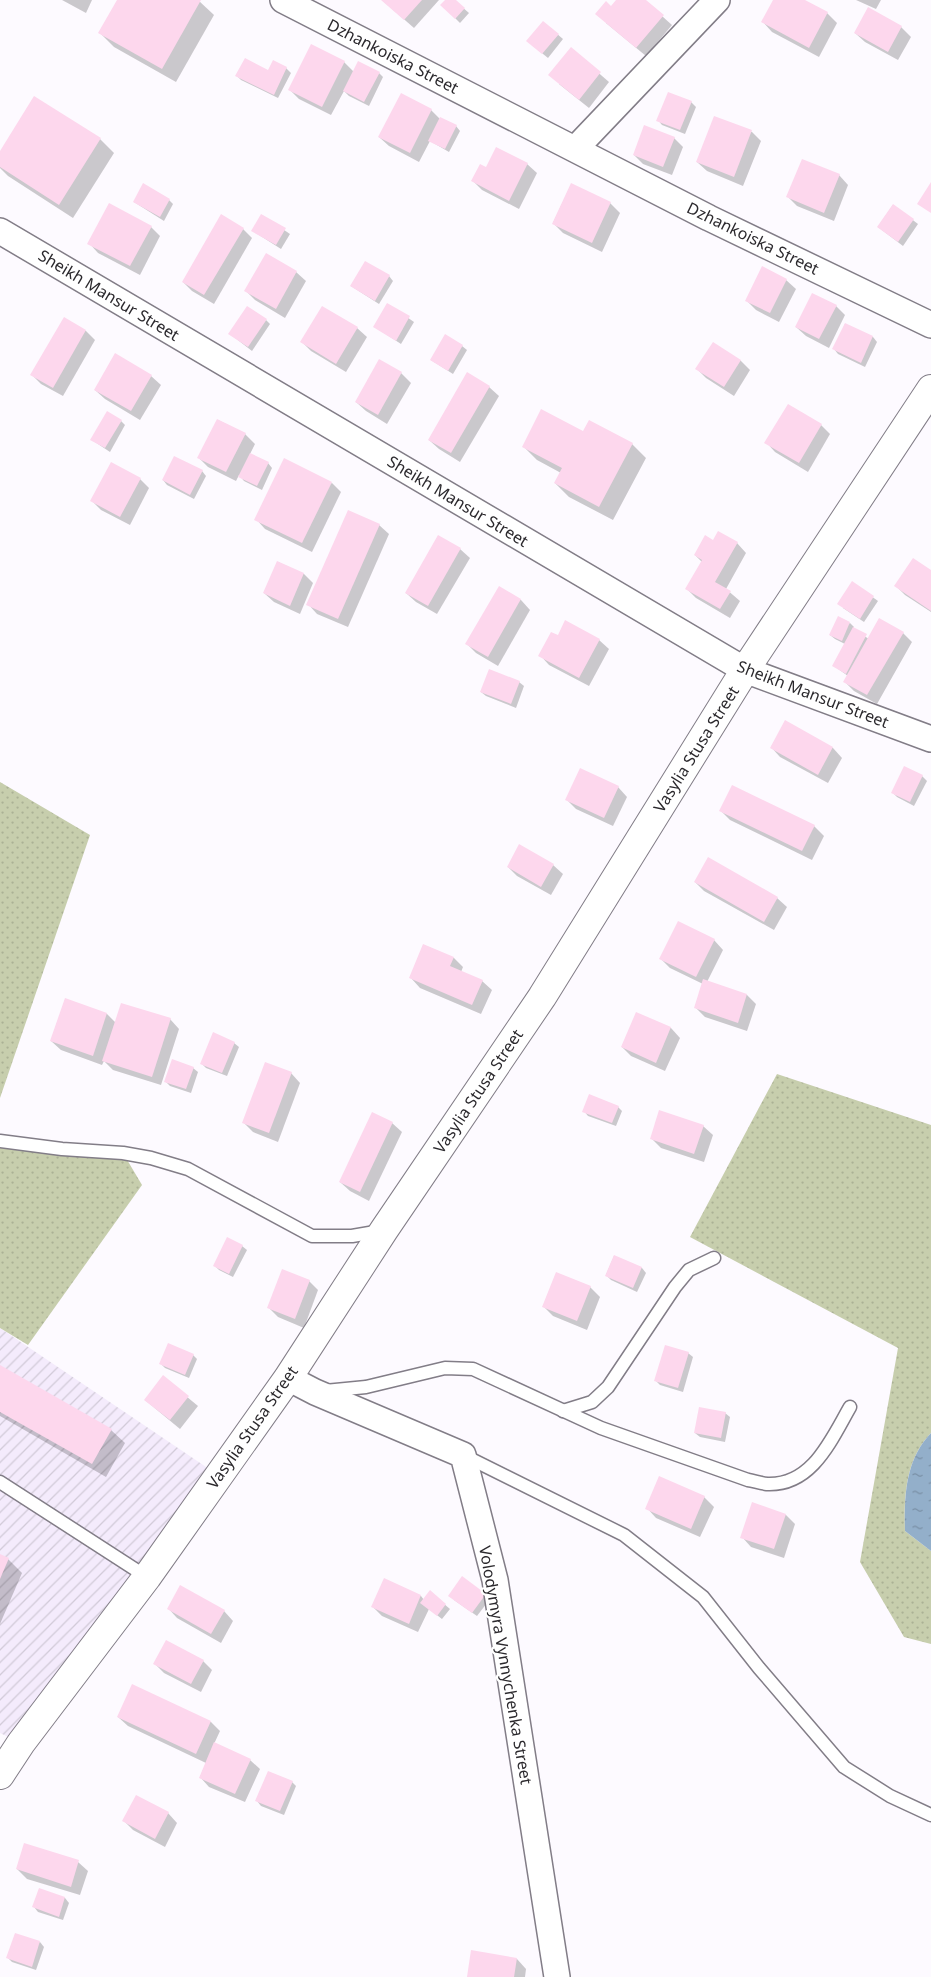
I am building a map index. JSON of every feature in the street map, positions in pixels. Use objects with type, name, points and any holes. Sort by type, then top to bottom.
[{"type":"main road","name":"Vasylia Stusa Street","points":[[0,1775],[21,1743],[148,1577],[288,1378],[384,1230],[542,997],[745,670],[931,389]]},
{"type":"street","points":[[576,148],[717,0]]},
{"type":"street","name":"Dzhankoiska Street","points":[[289,1],[709,218],[931,325]]},
{"type":"street","name":"Sheikh Mansur Street","points":[[0,231],[745,670],[931,739]]},
{"type":"street","points":[[288,1378],[315,1392],[463,1455]]},
{"type":"street","name":"Volodymyra Vynnychenka Street","points":[[463,1455],[495,1580],[557,1977]]},
{"type":"lane","points":[[0,1141],[62,1149],[123,1153],[152,1158],[188,1169],[312,1236],[352,1236],[384,1230]]},
{"type":"lane","points":[[563,1411],[592,1402],[608,1388],[675,1287],[689,1270],[714,1258]]},
{"type":"lane","points":[[315,1392],[366,1387],[445,1368],[473,1369],[601,1428],[748,1480],[767,1484],[784,1482],[798,1477],[810,1469],[824,1451],[850,1407]]},
{"type":"lane","points":[[463,1455],[624,1535],[703,1597],[759,1668],[844,1767],[890,1796],[931,1816]]},
{"type":"lane","points":[[0,1482],[148,1577]]},
{"type":"shaded area","points":[[0,1328],[218,1475],[21,1743],[0,1733]]},
{"type":"green space","points":[[0,782],[90,835],[0,1098]]},
{"type":"green space","points":[[777,1074],[931,1125],[931,1433],[922,1444],[911,1467],[906,1492],[905,1531],[931,1551],[931,1644],[904,1637],[860,1562],[898,1348],[690,1237]]},
{"type":"green space","points":[[0,1141],[123,1153],[142,1185],[28,1345],[0,1328]]},
{"type":"water","points":[[931,1433],[931,1551],[905,1531],[905,1518],[906,1492],[911,1467],[922,1444]]},
{"type":"building","points":[[117,0],[201,0],[162,69],[98,33]]},
{"type":"building","points":[[381,0],[422,0],[404,20]]},
{"type":"building","points":[[445,0],[456,0],[465,8],[455,19],[440,5]]},
{"type":"building","points":[[616,0],[646,0],[664,15],[636,48],[595,14],[606,1],[611,6]]},
{"type":"building","points":[[773,0],[805,0],[828,12],[809,48],[761,22]]},
{"type":"building","points":[[868,7],[902,26],[888,52],[854,33]]},
{"type":"building","points":[[543,21],[559,34],[542,54],[526,41]]},
{"type":"building","points":[[311,44],[345,61],[322,107],[288,90]]},
{"type":"building","points":[[571,47],[601,72],[579,100],[548,75]]},
{"type":"building","points":[[245,58],[268,70],[273,60],[287,67],[274,95],[235,76]]},
{"type":"building","points":[[358,61],[380,72],[364,102],[343,91]]},
{"type":"building","points":[[668,92],[692,101],[680,130],[656,121]]},
{"type":"building","points":[[401,93],[432,109],[410,153],[378,137]]},
{"type":"building","points":[[34,96],[101,138],[59,205],[0,167],[0,151]]},
{"type":"building","points":[[714,116],[752,130],[734,177],[696,162]]},
{"type":"building","points":[[440,117],[457,125],[445,149],[428,141]]},
{"type":"building","points":[[644,125],[675,137],[663,167],[633,155]]},
{"type":"building","points":[[496,147],[528,163],[509,201],[471,181],[480,164],[486,167]]},
{"type":"building","points":[[802,159],[840,174],[824,213],[786,197]]},
{"type":"building","points":[[931,182],[931,213],[917,204]]},
{"type":"building","points":[[143,183],[170,199],[160,217],[133,202]]},
{"type":"building","points":[[571,183],[611,202],[592,243],[552,224]]},
{"type":"building","points":[[109,203],[152,226],[130,266],[87,244]]},
{"type":"building","points":[[893,204],[914,219],[898,242],[877,227]]},
{"type":"building","points":[[221,214],[244,228],[204,295],[182,282]]},
{"type":"building","points":[[261,214],[286,228],[276,245],[251,231]]},
{"type":"building","points":[[266,253],[297,271],[276,309],[244,291]]},
{"type":"building","points":[[365,261],[390,275],[375,301],[350,286]]},
{"type":"building","points":[[762,266],[787,279],[770,313],[745,301]]},
{"type":"building","points":[[812,293],[837,305],[819,339],[795,327]]},
{"type":"building","points":[[387,303],[410,316],[396,341],[373,327]]},
{"type":"building","points":[[247,306],[267,319],[248,347],[228,334]]},
{"type":"building","points":[[322,306],[358,327],[336,364],[300,342]]},
{"type":"building","points":[[64,317],[86,330],[53,388],[30,375]]},
{"type":"building","points":[[845,323],[873,336],[861,363],[832,349]]},
{"type":"building","points":[[445,334],[463,345],[448,371],[430,360]]},
{"type":"building","points":[[713,342],[741,360],[724,387],[695,369]]},
{"type":"building","points":[[115,353],[152,375],[131,411],[94,390]]},
{"type":"building","points":[[379,359],[402,372],[378,415],[355,402]]},
{"type":"building","points":[[467,372],[490,386],[451,453],[428,440]]},
{"type":"building","points":[[788,404],[822,424],[799,463],[764,443]]},
{"type":"building","points":[[541,409],[583,431],[589,420],[633,443],[599,507],[554,483],[562,468],[522,447]]},
{"type":"building","points":[[107,411],[122,420],[105,448],[90,440]]},
{"type":"building","points":[[217,419],[246,433],[226,472],[197,458]]},
{"type":"building","points":[[250,453],[269,462],[257,486],[238,477]]},
{"type":"building","points":[[174,456],[203,470],[190,495],[162,480]]},
{"type":"building","points":[[284,458],[332,482],[302,543],[254,520]]},
{"type":"building","points":[[111,462],[141,478],[120,517],[90,501]]},
{"type":"building","points":[[348,510],[380,524],[338,619],[306,605]]},
{"type":"building","points":[[718,531],[738,542],[715,582],[731,591],[720,609],[685,589],[702,560],[694,555],[705,535],[713,540]]},
{"type":"building","points":[[438,535],[461,548],[428,606],[405,593]]},
{"type":"building","points":[[913,558],[931,570],[931,611],[894,586]]},
{"type":"building","points":[[277,561],[304,573],[290,606],[263,593]]},
{"type":"building","points":[[852,581],[874,596],[860,619],[837,604]]},
{"type":"building","points":[[499,586],[521,599],[488,657],[465,644]]},
{"type":"building","points":[[838,616],[850,622],[842,641],[829,635]]},
{"type":"building","points":[[879,618],[904,632],[867,695],[843,682]]},
{"type":"building","points":[[565,620],[600,639],[579,678],[538,656],[551,632],[558,635]]},
{"type":"building","points":[[853,627],[867,634],[846,674],[832,666]]},
{"type":"building","points":[[489,669],[520,681],[511,704],[480,692]]},
{"type":"building","points":[[785,720],[833,747],[818,775],[770,748]]},
{"type":"building","points":[[904,766],[923,775],[910,802],[891,793]]},
{"type":"building","points":[[580,768],[619,786],[604,818],[565,800]]},
{"type":"building","points":[[732,785],[815,825],[802,851],[719,811]]},
{"type":"building","points":[[519,844],[554,864],[541,887],[507,867]]},
{"type":"building","points":[[708,857],[778,897],[764,922],[694,882]]},
{"type":"building","points":[[678,921],[715,939],[696,977],[659,959]]},
{"type":"building","points":[[423,944],[454,957],[450,966],[483,980],[472,1005],[409,978]]},
{"type":"building","points":[[703,979],[747,994],[738,1023],[694,1008]]},
{"type":"building","points":[[65,998],[107,1013],[93,1056],[50,1041]]},
{"type":"building","points":[[121,1003],[171,1018],[152,1077],[102,1061]]},
{"type":"building","points":[[636,1012],[671,1027],[656,1063],[621,1047]]},
{"type":"building","points":[[213,1032],[235,1042],[222,1073],[200,1064]]},
{"type":"building","points":[[172,1059],[194,1067],[186,1089],[164,1082]]},
{"type":"building","points":[[265,1062],[292,1072],[269,1133],[242,1123]]},
{"type":"building","points":[[589,1094],[619,1106],[612,1123],[582,1112]]},
{"type":"building","points":[[659,1110],[704,1125],[694,1154],[650,1139]]},
{"type":"building","points":[[372,1112],[393,1122],[360,1192],[339,1182]]},
{"type":"building","points":[[227,1237],[243,1245],[229,1274],[213,1266]]},
{"type":"building","points":[[614,1255],[642,1267],[633,1288],[605,1276]]},
{"type":"building","points":[[282,1269],[310,1280],[295,1319],[267,1308]]},
{"type":"building","points":[[556,1272],[591,1286],[577,1321],[542,1307]]},
{"type":"building","points":[[168,1343],[194,1354],[185,1375],[159,1364]]},
{"type":"building","points":[[665,1345],[689,1352],[678,1388],[654,1381]]},
{"type":"building","points":[[0,1365],[112,1429],[92,1464],[0,1412]]},
{"type":"building","points":[[163,1375],[189,1396],[170,1420],[144,1400]]},
{"type":"building","points":[[699,1407],[726,1412],[721,1438],[694,1433]]},
{"type":"building","points":[[659,1476],[705,1496],[691,1529],[645,1509]]},
{"type":"building","points":[[752,1502],[786,1514],[774,1549],[740,1538]]},
{"type":"building","points":[[0,1554],[9,1558],[0,1579]]},
{"type":"building","points":[[462,1576],[486,1594],[472,1613],[448,1596]]},
{"type":"building","points":[[384,1578],[421,1595],[409,1624],[371,1607]]},
{"type":"building","points":[[180,1585],[225,1610],[211,1634],[167,1609]]},
{"type":"building","points":[[430,1590],[446,1604],[437,1616],[420,1603]]},
{"type":"building","points":[[166,1640],[204,1660],[191,1684],[153,1664]]},
{"type":"building","points":[[132,1684],[211,1721],[196,1754],[117,1717]]},
{"type":"building","points":[[214,1742],[251,1759],[235,1794],[199,1778]]},
{"type":"building","points":[[268,1771],[293,1781],[280,1811],[255,1801]]},
{"type":"building","points":[[136,1795],[169,1812],[155,1839],[122,1821]]},
{"type":"building","points":[[24,1843],[79,1860],[71,1887],[16,1869]]},
{"type":"building","points":[[39,1888],[65,1897],[59,1917],[32,1907]]},
{"type":"building","points":[[15,1933],[40,1941],[32,1967],[6,1958]]},
{"type":"building","points":[[471,1950],[517,1958],[514,1977],[467,1977]]}]
